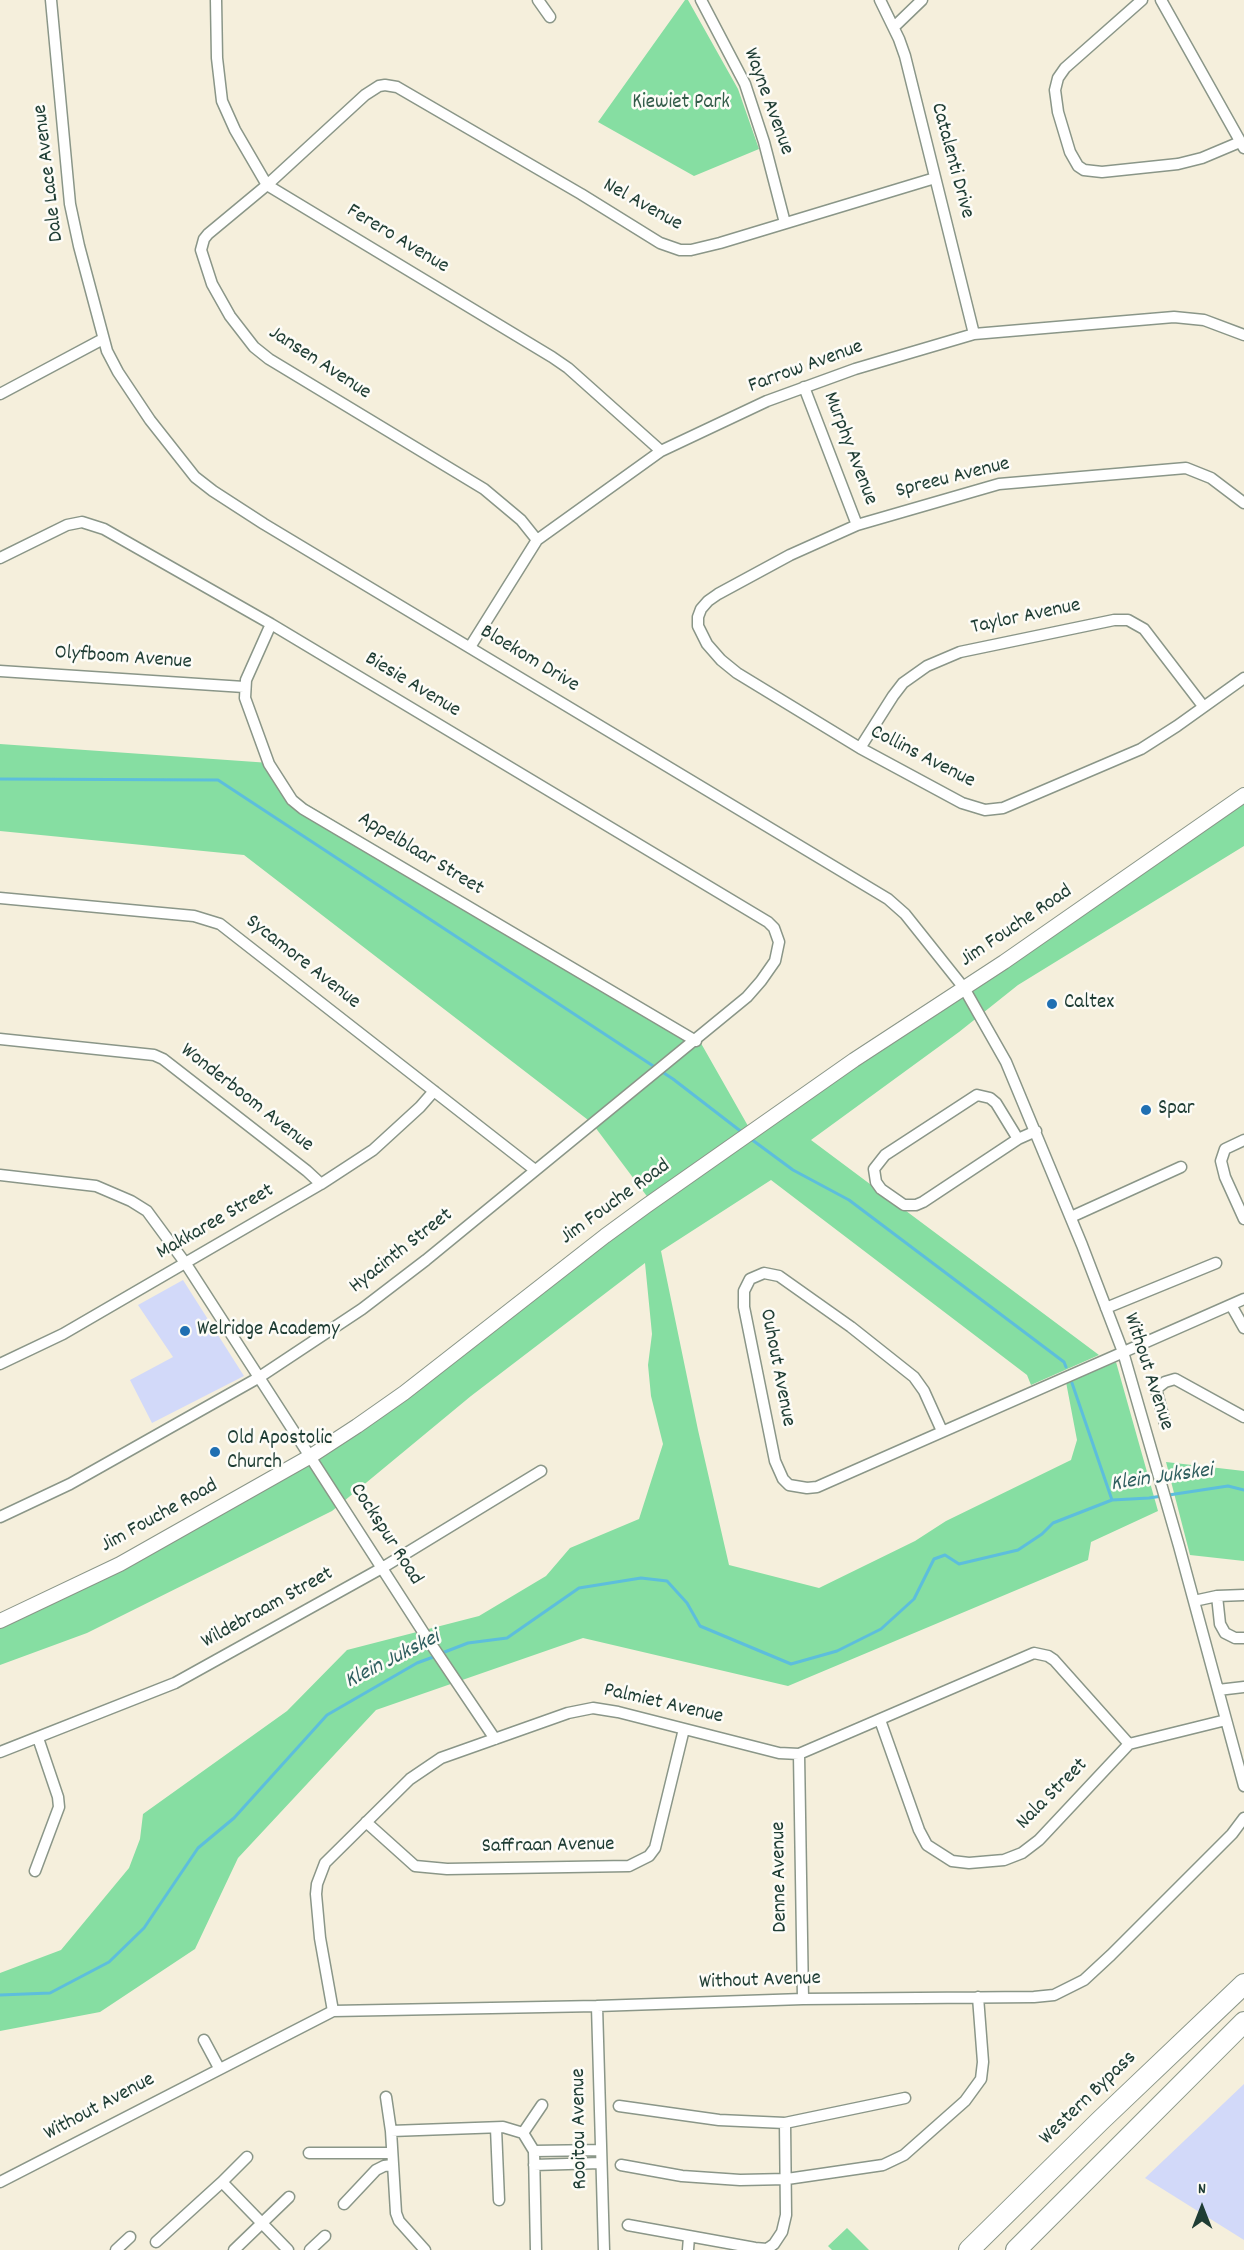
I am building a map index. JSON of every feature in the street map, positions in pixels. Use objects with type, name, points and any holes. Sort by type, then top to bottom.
[{"type":"highway","name":"Western Bypass","points":[[969,2250],[1244,1984]]},
{"type":"highway","points":[[1016,2250],[1244,2022]]},
{"type":"street","name":"Dale Lace Avenue","points":[[51,0],[70,204],[103,339]]},
{"type":"street","name":"Ferero Avenue","points":[[216,0],[217,58],[222,101],[267,185],[552,357],[568,368],[661,451]]},
{"type":"street","points":[[538,0],[550,17]]},
{"type":"street","name":"Wayne Avenue","points":[[701,0],[745,84],[764,142],[785,223]]},
{"type":"street","name":"Catalenti Drive","points":[[880,0],[894,27],[904,56],[974,334]]},
{"type":"street","points":[[894,27],[922,0]]},
{"type":"street","points":[[1142,0],[1065,68],[1058,78],[1055,90],[1058,112],[1070,152],[1078,166],[1084,170],[1102,172],[1178,164],[1242,145],[1161,0]]},
{"type":"street","name":"Jansen Avenue","points":[[385,85],[365,95],[267,185],[208,234],[201,245],[203,260],[220,301],[254,347],[269,359],[484,489],[521,520],[537,540]]},
{"type":"street","name":"Nel Avenue","points":[[385,85],[397,87],[670,248],[691,250],[935,178]]},
{"type":"street","name":"Farrow Avenue","points":[[470,647],[537,540],[661,451],[748,410],[804,387],[855,369],[974,334],[1174,317],[1204,320],[1244,335]]},
{"type":"street","points":[[0,394],[103,339]]},
{"type":"street","name":"Bloekom Drive","points":[[103,339],[111,362],[167,444],[195,477],[213,491],[264,524],[888,899],[904,914],[964,988]]},
{"type":"street","name":"Murphy Avenue","points":[[804,387],[857,525]]},
{"type":"street","name":"Spreeu Avenue","points":[[698,626],[701,609],[708,601],[730,586],[790,555],[857,525],[999,484],[1186,468],[1211,478],[1244,502]]},
{"type":"street","name":"Biesie Avenue","points":[[0,558],[67,525],[82,522],[104,529],[271,624],[768,922],[777,934],[778,951]]},
{"type":"street","name":"Taylor Avenue","points":[[860,748],[898,690],[914,674],[927,666],[960,652],[1114,620],[1128,620],[1144,629],[1203,706]]},
{"type":"street","points":[[244,687],[271,624]]},
{"type":"street","name":"Collins Avenue","points":[[698,626],[707,644],[736,673],[860,748],[962,803],[985,810],[1003,808],[1141,748],[1244,678]]},
{"type":"street","name":"Olyfboom Avenue","points":[[0,671],[244,687]]},
{"type":"street","name":"Appelblaar Street","points":[[244,687],[248,709],[269,764],[283,789],[297,805],[696,1041]]},
{"type":"street","name":"Jim Fouche Road","points":[[0,1620],[120,1564],[311,1456],[404,1393],[605,1236],[746,1136],[1244,795]]},
{"type":"street","name":"Sycamore Avenue","points":[[0,898],[194,916],[220,924],[535,1170]]},
{"type":"street","name":"Hyacinth Street","points":[[0,1517],[70,1484],[258,1378],[384,1292],[696,1041],[747,997],[769,971],[778,951]]},
{"type":"street","name":"Without Avenue","points":[[964,988],[1006,1062],[1071,1217],[1123,1352],[1169,1510],[1244,1786]]},
{"type":"street","name":"Wonderboom Avenue","points":[[0,1039],[154,1055],[163,1059],[321,1184]]},
{"type":"street","name":"Makkaree Street","points":[[0,1364],[63,1334],[321,1184],[373,1150],[434,1091]]},
{"type":"street","points":[[1018,1139],[996,1104],[990,1098],[977,1095],[885,1155],[874,1168],[876,1182],[881,1189],[904,1205],[916,1205],[1018,1139],[1036,1131]]},
{"type":"street","points":[[1244,1140],[1225,1149],[1221,1161],[1225,1177],[1244,1219]]},
{"type":"street","points":[[1071,1217],[1181,1167]]},
{"type":"street","name":"Cockspur Road","points":[[0,1175],[81,1183],[112,1192],[147,1211],[186,1264],[258,1378],[495,1739]]},
{"type":"street","points":[[1106,1308],[1216,1263]]},
{"type":"street","name":"Ouhout Avenue","points":[[942,1431],[924,1391],[914,1377],[869,1341],[780,1276],[764,1273],[750,1279],[744,1291],[744,1307],[775,1461],[783,1479],[789,1485],[807,1488],[817,1487],[1244,1299]]},
{"type":"street","points":[[1231,1305],[1244,1328]]},
{"type":"street","points":[[1137,1396],[1175,1379],[1244,1417]]},
{"type":"street","points":[[1156,1389],[1165,1424]]},
{"type":"street","name":"Wildebraam Street","points":[[0,1752],[175,1683],[382,1568],[541,1471]]},
{"type":"street","points":[[1194,1601],[1216,1596],[1244,1595]]},
{"type":"street","points":[[1216,1596],[1220,1624],[1225,1633],[1235,1638],[1244,1638]]},
{"type":"street","name":"Palmiet Avenue","points":[[333,2011],[320,1938],[317,1884],[326,1863],[410,1779],[441,1758],[568,1713],[593,1708],[779,1753],[799,1754],[1034,1653],[1054,1660],[1130,1744]]},
{"type":"street","points":[[1218,1690],[1244,1687]]},
{"type":"street","points":[[1130,1744],[1226,1719]]},
{"type":"street","name":"Nala Street","points":[[880,1720],[919,1830],[927,1845],[952,1861],[969,1863],[1004,1860],[1022,1853],[1039,1840],[1130,1744]]},
{"type":"street","name":"Saffraan Avenue","points":[[366,1822],[415,1866],[447,1869],[629,1866],[650,1856],[655,1848],[684,1729]]},
{"type":"street","points":[[35,1870],[59,1807],[58,1797],[38,1738]]},
{"type":"street","name":"Denne Avenue","points":[[799,1754],[803,1999]]},
{"type":"street","name":"Without Avenue","points":[[0,2182],[333,2011],[1054,1995],[1084,1980],[1111,1956],[1232,1834],[1244,1818]]},
{"type":"street","points":[[621,2165],[682,2176],[740,2180],[787,2179],[883,2165],[904,2155],[965,2101],[981,2079],[983,2061],[978,1997]]},
{"type":"street","name":"Rooitou Avenue","points":[[597,2006],[604,2250]]},
{"type":"street","points":[[204,2040],[219,2068]]},
{"type":"street","points":[[386,2097],[391,2131],[396,2213],[399,2221],[425,2250]]},
{"type":"street","points":[[619,2106],[719,2120],[785,2123],[905,2098]]},
{"type":"street","points":[[523,2133],[542,2104]]},
{"type":"street","points":[[628,2225],[767,2249],[774,2244],[782,2232],[786,2215],[785,2123]]},
{"type":"street","points":[[391,2131],[503,2127],[523,2133],[534,2151],[536,2250]]},
{"type":"street","points":[[496,2128],[499,2200]]},
{"type":"street","points":[[534,2151],[601,2150]]},
{"type":"street","points":[[309,2153],[392,2153]]},
{"type":"street","points":[[156,2242],[247,2157]]},
{"type":"street","points":[[534,2165],[601,2163]]},
{"type":"street","points":[[344,2204],[376,2170],[392,2165]]},
{"type":"street","points":[[222,2182],[288,2250]]},
{"type":"street","points":[[234,2250],[289,2197]]},
{"type":"street","points":[[310,2250],[325,2236]]},
{"type":"street","points":[[116,2250],[130,2237]]},
{"type":"street","points":[[688,2250],[689,2237]]},
{"type":"shaded area","name":"Welridge Academy","points":[[183,1280],[244,1376],[152,1423],[130,1380],[173,1357],[138,1305]]},
{"type":"shaded area","points":[[1244,2084],[1244,2240],[1145,2178]]},
{"type":"green space","name":"Kiewiet Park","points":[[685,0],[688,0],[738,89],[759,149],[694,176],[598,122]]},
{"type":"green space","points":[[0,744],[270,763],[295,797],[698,1038],[752,1133],[1244,795],[1244,846],[1018,985],[959,1032],[811,1140],[1099,1355],[1031,1385],[1027,1375],[771,1180],[661,1251],[729,1565],[819,1588],[915,1541],[946,1521],[1071,1460],[1077,1440],[1066,1382],[1116,1362],[1158,1511],[1091,1542],[1088,1560],[788,1686],[583,1638],[376,1710],[238,1858],[195,1949],[100,2012],[0,2031],[0,1973],[61,1950],[129,1868],[140,1839],[143,1814],[287,1711],[347,1650],[479,1616],[546,1576],[570,1548],[639,1519],[663,1444],[651,1396],[648,1365],[652,1334],[645,1263],[471,1396],[332,1511],[87,1633],[0,1665],[0,1623],[311,1456],[652,1203],[592,1123],[244,855],[0,831]]},
{"type":"green space","points":[[1166,1462],[1244,1471],[1244,1561],[1190,1555]]},
{"type":"green space","points":[[847,2228],[869,2250],[832,2250],[828,2246]]},
{"type":"waterway","points":[[0,779],[218,780],[673,1079],[743,1133]]},
{"type":"waterway","points":[[751,1139],[793,1170],[849,1200],[1064,1362],[1066,1367]]},
{"type":"waterway","points":[[1072,1383],[1112,1500]]},
{"type":"waterway","name":"Klein Jukskei","points":[[442,1653],[468,1643],[507,1638],[579,1588],[641,1578],[667,1581],[687,1603],[700,1626],[791,1664],[837,1651],[881,1629],[914,1599],[934,1559],[945,1555],[959,1564],[1018,1550],[1042,1534],[1053,1523],[1112,1500],[1149,1498],[1228,1486],[1244,1490]]},
{"type":"waterway","name":"Klein Jukskei","points":[[0,1995],[50,1993],[109,1962],[144,1928],[198,1848],[234,1818],[327,1715],[417,1663],[436,1656]]},
{"type":"place","name":"Caltex","points":[[1052,1004]]},
{"type":"place","name":"Spar","points":[[1146,1110]]},
{"type":"place","name":"Welridge Academy","points":[[185,1331]]},
{"type":"place","name":"Old Apostolic Church","points":[[215,1452]]}]
